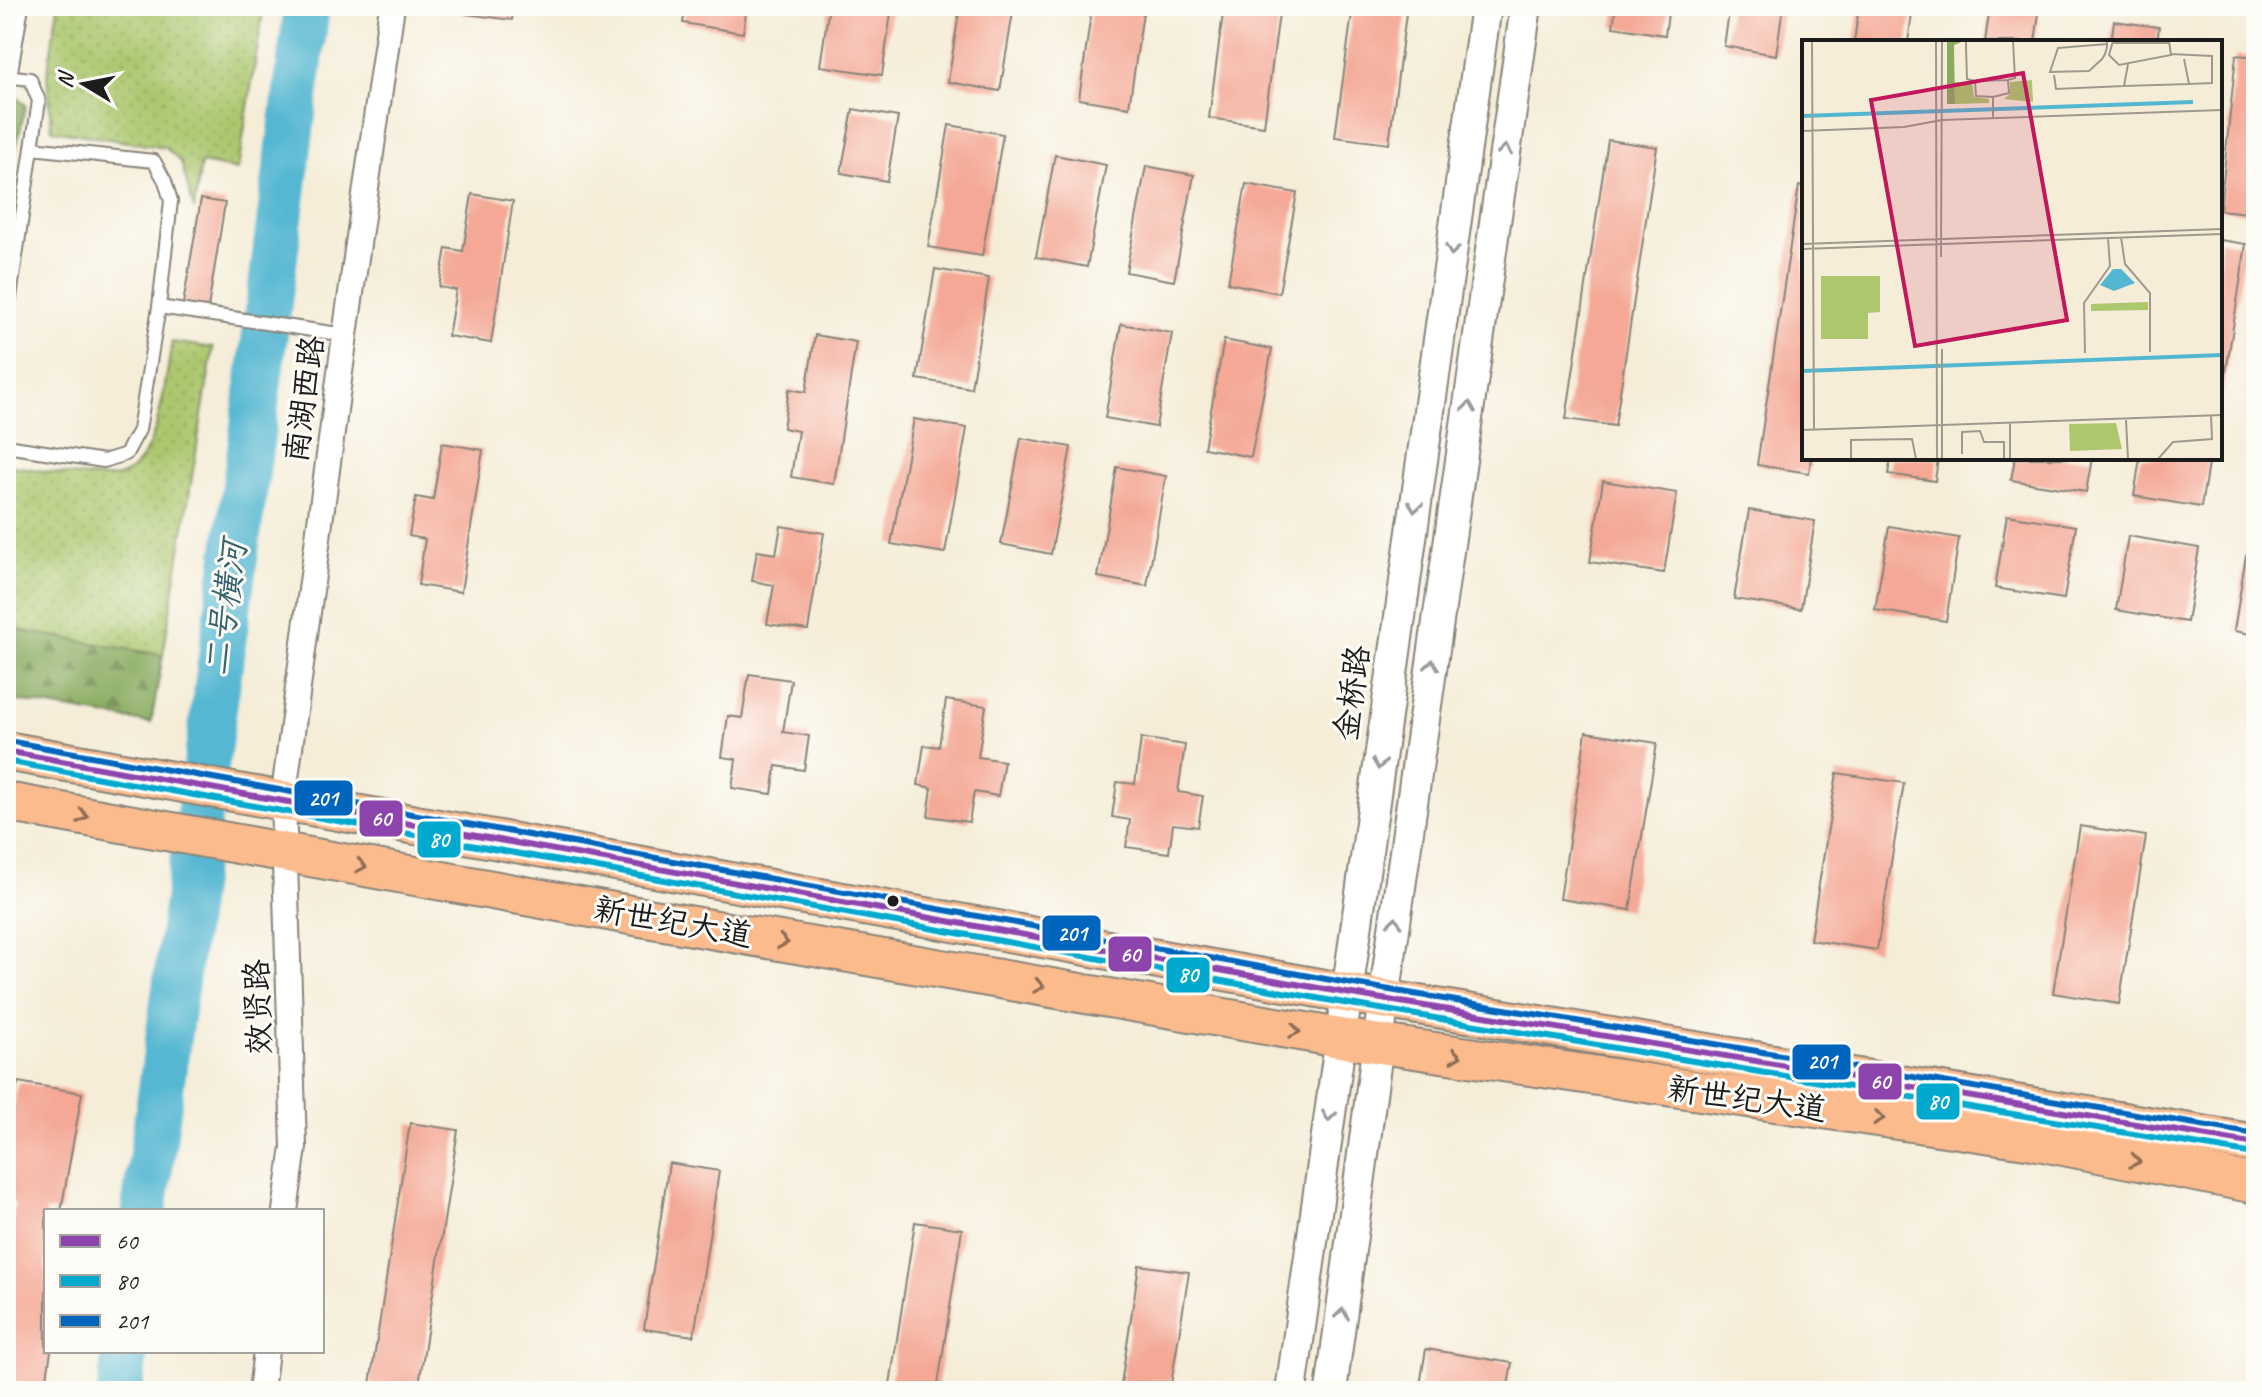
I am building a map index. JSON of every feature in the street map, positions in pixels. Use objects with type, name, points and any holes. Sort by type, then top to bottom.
[{"type":"main road","name":"新世纪大道","points":[[6,751],[1346,993],[2256,1144]]},
{"type":"main road","name":"新世纪大道","points":[[6,802],[1340,1038],[2033,1140],[2256,1184]]},
{"type":"street","name":"南湖西路","points":[[283,800],[392,6]]},
{"type":"street","name":"金桥路","points":[[1291,1391],[1486,6]]},
{"type":"street","points":[[1331,1391],[1526,6]]},
{"type":"street","name":"效贤路","points":[[283,800],[294,1147],[285,1209]]},
{"type":"street","points":[[261,1391],[266,1353]]},
{"type":"lane","points":[[6,324],[39,101],[30,79],[8,76],[22,6]]},
{"type":"lane","points":[[6,446],[104,461],[126,454],[139,430],[159,307],[171,201],[154,161],[32,148]]},
{"type":"lane","points":[[159,307],[345,335]]},
{"type":"green space","points":[[58,6],[264,6],[238,170],[201,163],[194,210],[181,162],[166,148],[52,130],[47,76]]},
{"type":"green space","points":[[6,96],[17,97],[26,105],[14,158],[6,171]]},
{"type":"green space","points":[[172,342],[213,348],[163,655],[6,628],[6,465],[98,478],[126,473],[139,462],[157,424]]},
{"type":"green space","points":[[6,628],[163,655],[151,723],[6,699]]},
{"type":"building","points":[[466,6],[514,6],[512,20],[465,14]]},
{"type":"building","points":[[686,6],[747,6],[743,33],[683,23]]},
{"type":"building","points":[[829,6],[892,6],[882,75],[820,66]]},
{"type":"building","points":[[960,6],[1014,6],[1000,91],[948,82]]},
{"type":"building","points":[[1092,6],[1144,6],[1129,107],[1079,99]]},
{"type":"building","points":[[1224,6],[1280,6],[1264,126],[1209,118]]},
{"type":"building","points":[[1353,6],[1407,6],[1389,144],[1335,137]]},
{"type":"building","points":[[1616,6],[1669,6],[1665,35],[1613,27]]},
{"type":"building","points":[[1730,6],[1783,6],[1776,55],[1724,46]]},
{"type":"building","points":[[1859,6],[1913,6],[1908,40],[1854,40]]},
{"type":"building","points":[[1990,6],[2040,6],[2035,40],[1985,40]]},
{"type":"building","points":[[2114,21],[2159,27],[2157,40],[2111,40]]},
{"type":"building","points":[[2236,55],[2256,57],[2256,214],[2222,210]]},
{"type":"building","points":[[853,109],[898,117],[887,181],[841,173]]},
{"type":"building","points":[[949,125],[1003,134],[982,256],[928,247]]},
{"type":"building","points":[[1608,140],[1657,147],[1615,426],[1566,419]]},
{"type":"building","points":[[1055,155],[1106,165],[1087,267],[1036,257]]},
{"type":"building","points":[[1146,166],[1194,175],[1174,281],[1126,272]]},
{"type":"building","points":[[1246,184],[1297,193],[1279,293],[1228,283]]},
{"type":"building","points":[[1799,186],[1802,187],[1802,460],[1811,460],[1809,473],[1757,465]]},
{"type":"building","points":[[472,194],[513,201],[491,343],[448,336],[456,290],[439,287],[446,248],[463,251]]},
{"type":"building","points":[[201,199],[225,203],[208,308],[183,304]]},
{"type":"building","points":[[2222,240],[2246,244],[2222,398]]},
{"type":"building","points":[[935,269],[989,278],[971,388],[917,379]]},
{"type":"building","points":[[1121,324],[1172,333],[1156,427],[1105,418]]},
{"type":"building","points":[[815,335],[856,342],[834,484],[791,477],[798,431],[783,428],[789,389],[806,392]]},
{"type":"building","points":[[1224,340],[1272,349],[1251,457],[1204,448]]},
{"type":"building","points":[[914,419],[967,428],[945,553],[891,544]]},
{"type":"building","points":[[1021,438],[1071,447],[1051,554],[1001,544]]},
{"type":"building","points":[[442,443],[483,450],[461,592],[418,585],[425,539],[409,536],[416,497],[433,500]]},
{"type":"building","points":[[1891,460],[1938,460],[1935,481],[1888,474]]},
{"type":"building","points":[[2015,460],[2092,460],[2086,492],[2011,480]]},
{"type":"building","points":[[2140,460],[2209,460],[2201,507],[2134,496]]},
{"type":"building","points":[[1117,467],[1166,476],[1147,586],[1098,577]]},
{"type":"building","points":[[1603,481],[1677,493],[1664,573],[1590,562]]},
{"type":"building","points":[[1749,510],[1815,521],[1801,609],[1734,599]]},
{"type":"building","points":[[2007,515],[2076,526],[2064,599],[1995,588]]},
{"type":"building","points":[[781,526],[824,533],[808,630],[767,624],[774,585],[752,581],[757,551],[776,554]]},
{"type":"building","points":[[1889,526],[1959,538],[1946,621],[1875,610]]},
{"type":"building","points":[[2128,536],[2199,548],[2187,622],[2116,610]]},
{"type":"building","points":[[2246,555],[2256,557],[2256,635],[2234,631]]},
{"type":"building","points":[[749,674],[791,680],[783,732],[809,736],[804,770],[776,766],[772,794],[732,788],[736,759],[722,757],[728,716],[742,718]]},
{"type":"building","points":[[946,700],[986,706],[978,757],[1004,761],[998,796],[974,792],[969,822],[928,816],[932,788],[918,785],[924,745],[939,747]]},
{"type":"building","points":[[1586,732],[1657,743],[1630,910],[1560,899]]},
{"type":"building","points":[[1141,738],[1185,745],[1178,792],[1203,796],[1198,827],[1173,824],[1169,853],[1126,847],[1130,820],[1112,817],[1117,782],[1135,784]]},
{"type":"building","points":[[1837,773],[1904,783],[1877,950],[1810,940]]},
{"type":"building","points":[[2080,826],[2146,836],[2119,1004],[2053,993]]},
{"type":"building","points":[[18,1082],[82,1093],[61,1209],[44,1209],[44,1353],[51,1353],[45,1391],[6,1391],[6,1261],[15,1203],[6,1201],[6,1153]]},
{"type":"building","points":[[410,1123],[458,1130],[418,1391],[369,1391]]},
{"type":"building","points":[[669,1163],[719,1171],[694,1336],[644,1329]]},
{"type":"building","points":[[915,1222],[962,1229],[937,1391],[889,1391]]},
{"type":"building","points":[[1139,1265],[1189,1272],[1170,1391],[1120,1391]]},
{"type":"building","points":[[1426,1349],[1512,1363],[1507,1391],[1419,1391]]},
{"type":"waterway","name":"二号横河","points":[[144,1209],[252,435],[307,6]]},
{"type":"waterway","name":"二号横河","points":[[120,1391],[125,1353]]},
{"type":"transit line","name":"201","points":[[8,741],[1348,983],[2256,1134]]},
{"type":"transit line","name":"60","points":[[6,751],[1346,993],[2256,1144]]},
{"type":"transit line","name":"80","points":[[6,761],[1344,1003],[2254,1154]]}]
